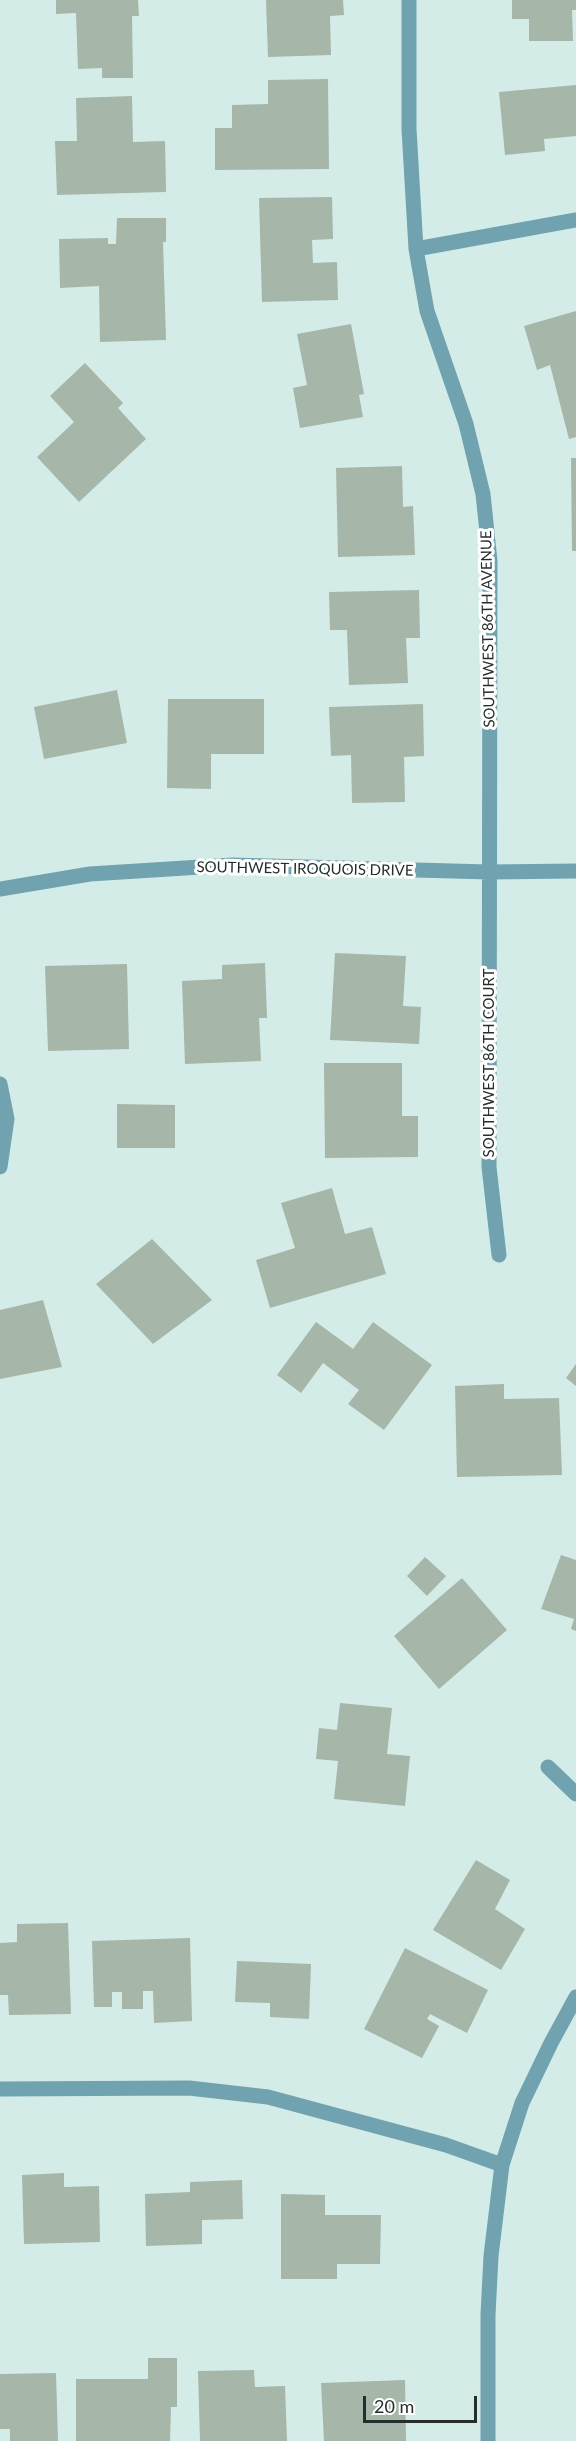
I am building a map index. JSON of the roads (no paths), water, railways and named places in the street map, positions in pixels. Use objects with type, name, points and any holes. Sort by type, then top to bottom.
[{"type":"street","name":"SOUTHWEST 86TH AVENUE","points":[[409,0],[409,129],[416,249],[427,310],[466,424],[483,494],[490,561],[489,872]]},
{"type":"street","points":[[416,249],[576,220]]},
{"type":"street","name":"SOUTHWEST IROQUOIS DRIVE","points":[[0,889],[90,874],[232,865],[489,872],[576,871]]},
{"type":"street","name":"SOUTHWEST 86TH COURT","points":[[489,872],[489,1167],[499,1255]]},
{"type":"street","points":[[0,1084],[7,1119],[0,1167]]},
{"type":"street","points":[[548,1767],[576,1794]]},
{"type":"street","points":[[488,2441],[488,2315],[491,2256],[502,2165],[522,2103],[576,1997]]},
{"type":"street","points":[[0,2089],[189,2088],[268,2097],[446,2145],[502,2165]]}]
